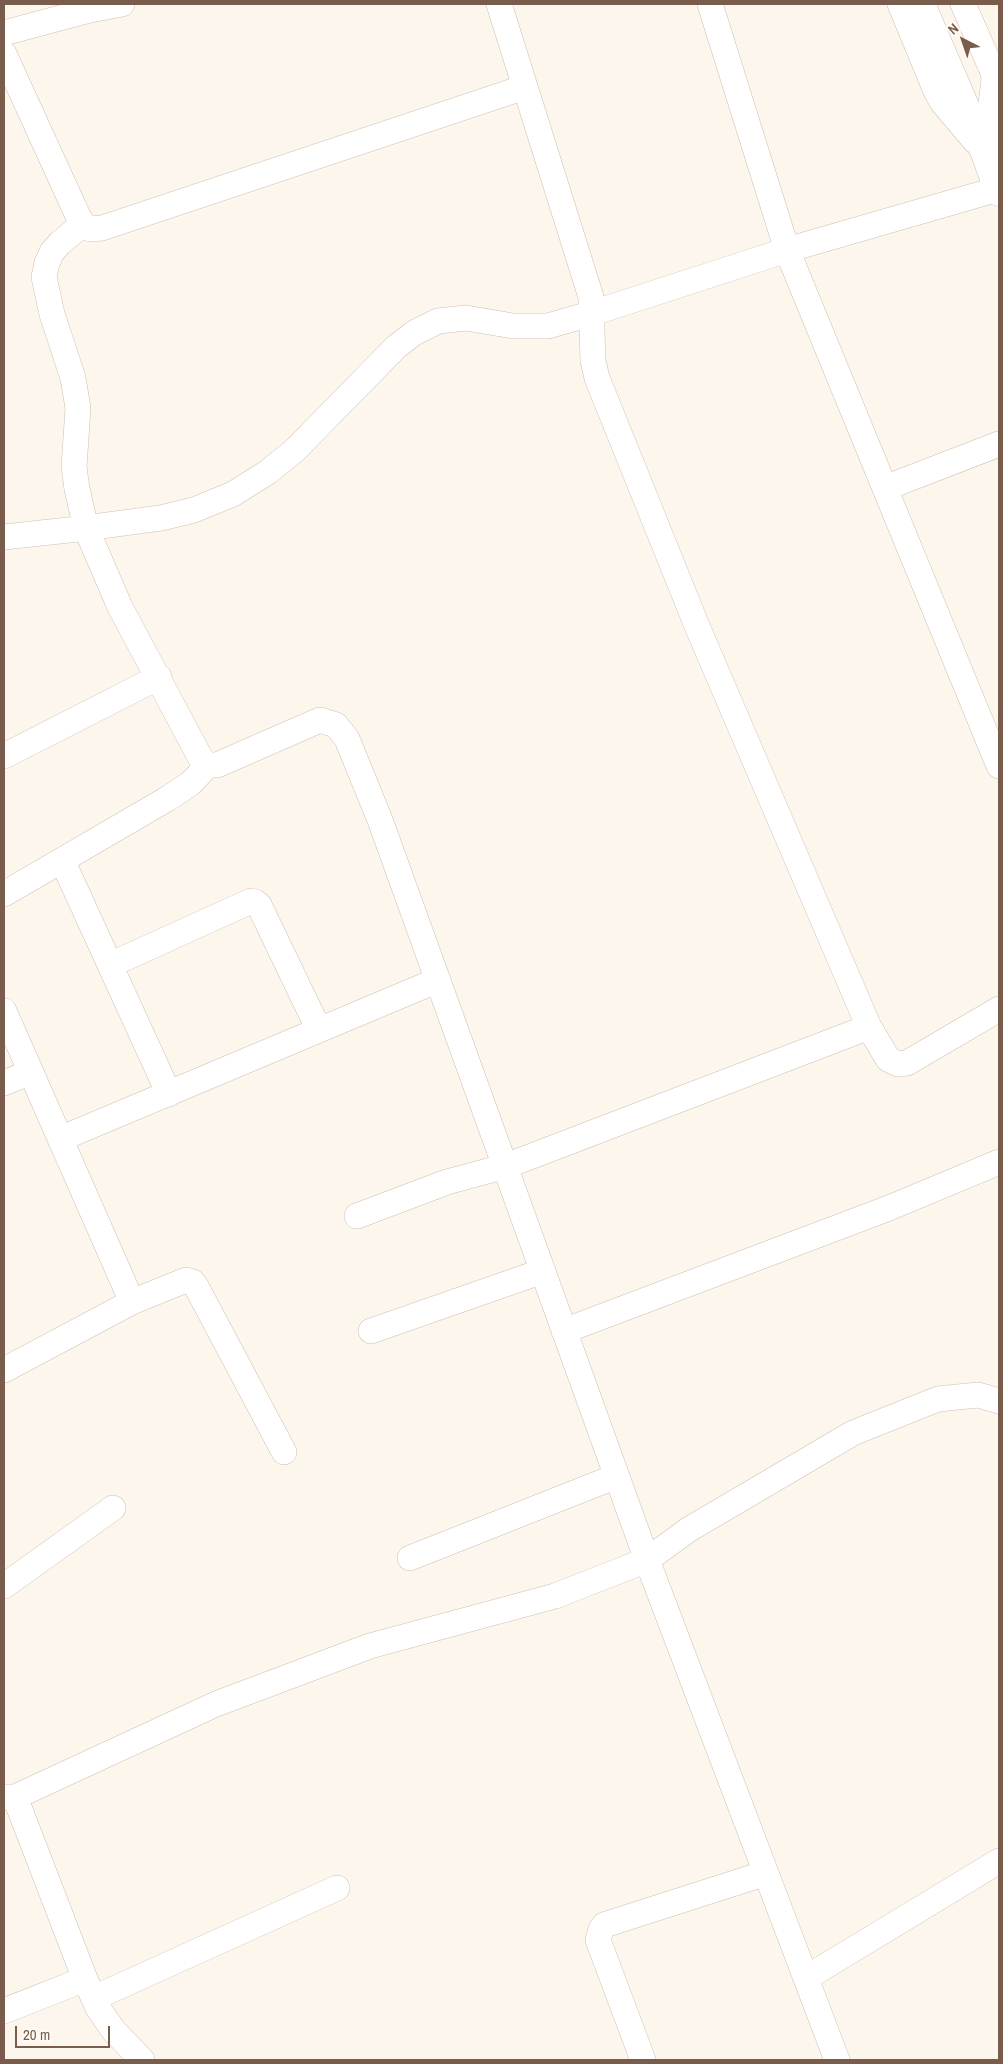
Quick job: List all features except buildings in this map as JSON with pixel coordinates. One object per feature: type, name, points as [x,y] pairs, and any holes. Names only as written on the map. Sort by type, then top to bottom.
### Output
[{"type":"street","points":[[4,33],[89,7],[122,4]]},
{"type":"street","points":[[499,4],[591,297],[593,361],[597,378],[697,626],[869,1027],[888,1059],[898,1064],[907,1064],[999,1009]]},
{"type":"street","points":[[710,4],[787,250],[999,766]]},
{"type":"street","points":[[900,4],[942,102],[985,153]]},
{"type":"street","points":[[4,537],[160,518],[194,510],[233,494],[268,472],[295,450],[396,347],[414,333],[438,321],[466,318],[513,326],[548,326],[787,250],[999,190],[921,4]]},
{"type":"street","points":[[964,4],[993,72],[994,80],[985,153]]},
{"type":"street","points":[[4,54],[83,224],[90,229],[102,228],[525,87]]},
{"type":"street","points":[[83,224],[52,252],[47,262],[44,277],[52,314],[73,378],[78,408],[74,467],[86,528],[120,607],[201,759],[208,765],[217,765],[320,720],[336,725],[348,739],[377,811],[647,1560],[837,2060]]},
{"type":"street","points":[[885,488],[999,444]]},
{"type":"street","points":[[4,756],[159,677]]},
{"type":"street","points":[[4,894],[167,799],[191,782],[208,765]]},
{"type":"street","points":[[62,860],[169,1094]]},
{"type":"street","points":[[110,965],[252,901],[259,905],[319,1030]]},
{"type":"street","points":[[60,1139],[438,980]]},
{"type":"street","points":[[4,1011],[132,1302]]},
{"type":"street","points":[[357,1216],[447,1182],[506,1166],[869,1027]]},
{"type":"street","points":[[4,1083],[30,1072]]},
{"type":"street","points":[[564,1331],[889,1208],[999,1162]]},
{"type":"street","points":[[371,1331],[543,1271]]},
{"type":"street","points":[[4,1370],[132,1302],[186,1280],[193,1282],[284,1452]]},
{"type":"street","points":[[142,2060],[114,2031],[90,1989],[9,1797],[216,1704],[361,1649],[555,1596],[647,1560],[688,1530],[853,1433],[938,1399],[978,1395],[999,1401]]},
{"type":"street","points":[[410,1558],[617,1476]]},
{"type":"street","points":[[4,1586],[113,1508]]},
{"type":"street","points":[[806,1978],[999,1861]]},
{"type":"street","points":[[643,2060],[598,1940],[601,1928],[766,1873]]},
{"type":"street","points":[[4,2011],[90,1989],[337,1888]]}]
